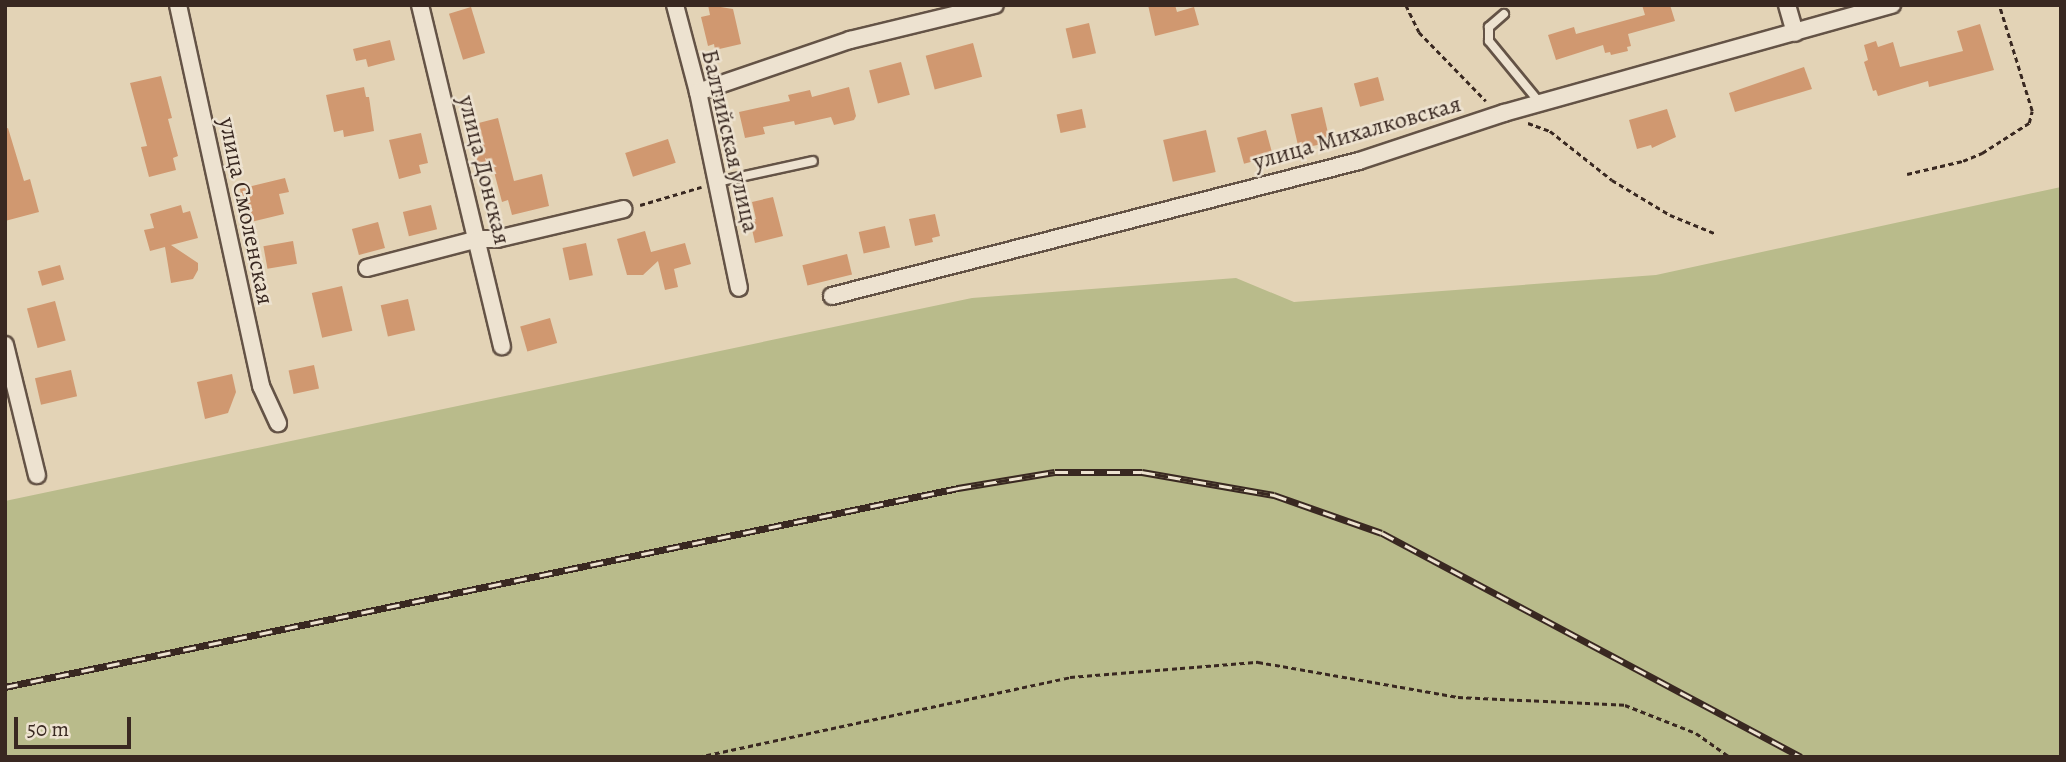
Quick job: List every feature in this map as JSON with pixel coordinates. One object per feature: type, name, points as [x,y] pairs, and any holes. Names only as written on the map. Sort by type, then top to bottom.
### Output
[{"type":"street","name":"улица Смоленская","points":[[178,5],[261,386],[278,423]]},
{"type":"street","name":"улица Донская","points":[[420,5],[502,346]]},
{"type":"street","name":"Балтийская улица","points":[[675,5],[698,92],[739,288]]},
{"type":"street","points":[[698,92],[850,40],[995,5]]},
{"type":"street","points":[[1787,5],[1795,33]]},
{"type":"street","name":"улица Михалковская","points":[[832,296],[1359,161],[1501,114],[1892,5]]},
{"type":"street","points":[[366,268],[478,239],[497,239],[627,208]]},
{"type":"street","points":[[5,345],[37,475]]},
{"type":"lane","points":[[1504,13],[1489,27],[1489,41],[1540,103]]},
{"type":"lane","points":[[717,182],[813,161]]},
{"type":"path","points":[[1406,5],[1419,32],[1501,114],[1550,131],[1622,187],[1670,215],[1714,233]]},
{"type":"path","points":[[1907,174],[1963,161],[1982,153],[2029,122],[2032,111],[1999,5]]},
{"type":"path","points":[[627,208],[717,182]]},
{"type":"path","points":[[698,757],[1070,677],[1258,662],[1458,697],[1625,705],[1696,733],[1730,757]]},
{"type":"green space","points":[[2061,187],[2061,757],[5,757],[5,501],[972,298],[1236,278],[1294,302],[1656,275]]},
{"type":"building","points":[[708,5],[733,9],[741,44],[715,50],[714,44],[708,46],[701,17],[710,15]]},
{"type":"building","points":[[1148,5],[1175,5],[1177,12],[1194,7],[1199,25],[1155,36]]},
{"type":"building","points":[[1642,5],[1670,5],[1675,21],[1628,34],[1631,46],[1627,47],[1628,51],[1611,55],[1610,52],[1605,53],[1603,45],[1556,60],[1548,35],[1574,27],[1576,34],[1645,15]]},
{"type":"building","points":[[471,7],[485,53],[463,60],[449,14]]},
{"type":"building","points":[[1089,23],[1096,53],[1073,59],[1066,28]]},
{"type":"building","points":[[1980,24],[1994,70],[1929,87],[1928,81],[1878,96],[1876,90],[1873,91],[1864,62],[1868,60],[1864,45],[1876,41],[1878,47],[1893,42],[1900,67],[1963,51],[1957,31]]},
{"type":"building","points":[[390,40],[395,60],[368,67],[366,59],[356,61],[353,49]]},
{"type":"building","points":[[973,43],[982,77],[935,89],[926,56]]},
{"type":"building","points":[[901,62],[910,95],[878,103],[869,71]]},
{"type":"building","points":[[1804,67],[1812,89],[1735,112],[1729,93]]},
{"type":"building","points":[[161,76],[178,156],[173,158],[176,170],[149,177],[141,147],[147,146],[130,83]]},
{"type":"building","points":[[1378,77],[1384,100],[1360,107],[1354,83]]},
{"type":"building","points":[[364,87],[366,97],[369,97],[374,131],[344,137],[343,130],[334,132],[326,95]]},
{"type":"building","points":[[849,87],[856,116],[854,120],[834,125],[831,117],[795,125],[794,121],[763,127],[765,134],[745,138],[739,112],[790,101],[788,95],[810,90],[812,97]]},
{"type":"building","points":[[1322,107],[1330,142],[1299,149],[1291,114]]},
{"type":"building","points":[[1082,109],[1086,128],[1061,133],[1057,114]]},
{"type":"building","points":[[1667,109],[1676,137],[1652,148],[1651,145],[1637,149],[1629,120]]},
{"type":"building","points":[[498,118],[514,181],[542,174],[549,206],[512,215],[508,200],[502,202],[493,168],[479,171],[467,126]]},
{"type":"building","points":[[8,128],[24,181],[30,179],[39,212],[5,221],[5,129]]},
{"type":"building","points":[[1206,130],[1216,172],[1173,182],[1163,140]]},
{"type":"building","points":[[1266,130],[1273,156],[1244,164],[1237,138]]},
{"type":"building","points":[[421,133],[428,163],[419,165],[421,173],[399,179],[389,140]]},
{"type":"building","points":[[668,139],[676,163],[633,177],[625,153]]},
{"type":"building","points":[[285,178],[289,192],[279,194],[284,214],[247,223],[246,217],[240,218],[236,202],[242,200],[240,189]]},
{"type":"building","points":[[773,197],[783,236],[755,243],[750,220],[756,219],[752,202]]},
{"type":"building","points":[[181,205],[183,213],[190,211],[198,238],[171,245],[198,263],[198,270],[193,279],[171,283],[165,247],[150,251],[144,230],[154,228],[150,214]]},
{"type":"building","points":[[431,205],[437,229],[409,236],[403,212]]},
{"type":"building","points":[[935,214],[940,236],[932,238],[933,242],[915,246],[909,219]]},
{"type":"building","points":[[378,222],[385,248],[359,255],[352,229]]},
{"type":"building","points":[[885,226],[890,247],[864,254],[859,232]]},
{"type":"building","points":[[645,231],[651,252],[685,243],[691,264],[674,269],[678,287],[665,290],[658,261],[643,275],[627,275],[617,239]]},
{"type":"building","points":[[293,241],[297,264],[267,269],[263,246]]},
{"type":"building","points":[[586,243],[593,275],[569,280],[563,248]]},
{"type":"building","points":[[847,254],[852,274],[807,286],[802,265]]},
{"type":"building","points":[[60,265],[64,279],[42,286],[38,271]]},
{"type":"building","points":[[342,286],[352,331],[322,338],[312,293]]},
{"type":"building","points":[[408,299],[415,330],[388,336],[381,305]]},
{"type":"building","points":[[55,301],[66,341],[38,348],[27,309]]},
{"type":"building","points":[[550,318],[557,343],[527,352],[520,327]]},
{"type":"building","points":[[314,365],[319,388],[294,394],[289,370]]},
{"type":"building","points":[[71,370],[77,396],[41,405],[35,378]]},
{"type":"building","points":[[232,374],[236,392],[228,413],[205,419],[197,382]]},
{"type":"railway","points":[[5,687],[958,488],[1055,472],[1142,472],[1274,495],[1382,533],[1801,757]]}]
